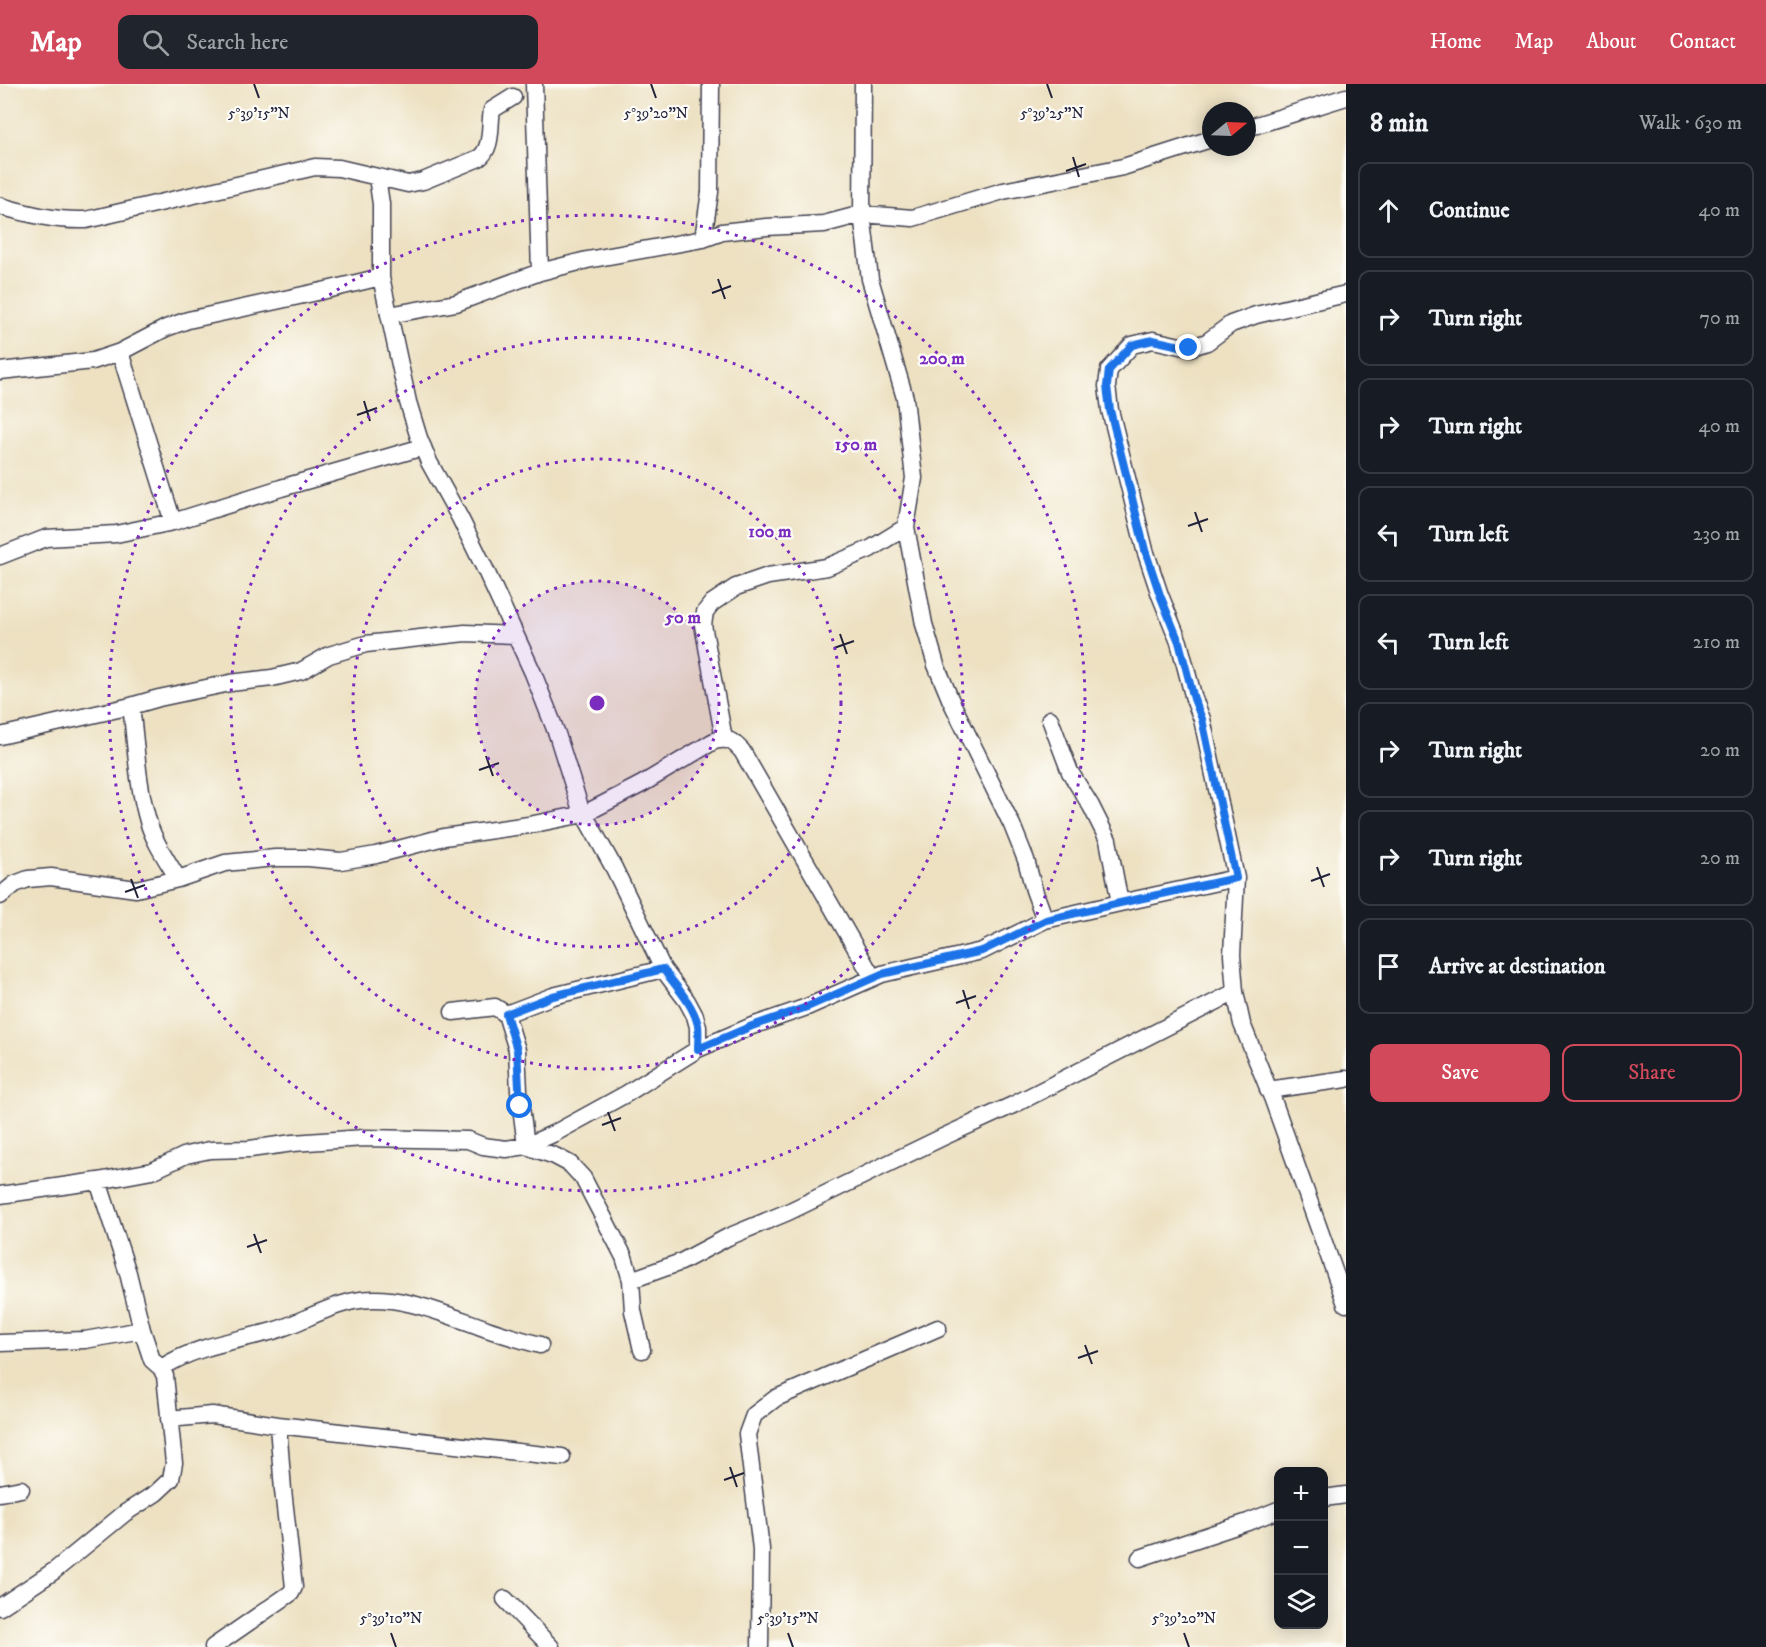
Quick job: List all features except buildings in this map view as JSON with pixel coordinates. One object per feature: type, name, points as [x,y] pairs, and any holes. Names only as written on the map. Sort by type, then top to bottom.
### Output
[{"type":"street","points":[[534,84],[540,273]]},
{"type":"street","points":[[703,239],[710,192],[711,84]]},
{"type":"street","points":[[863,84],[862,214],[870,279],[905,398],[914,478],[906,527],[924,624],[936,665],[951,701],[1012,825],[1046,920]]},
{"type":"street","points":[[1256,125],[1346,97]]},
{"type":"street","points":[[0,206],[66,221],[86,220],[315,167],[339,168],[408,184],[423,181],[484,154],[488,146],[492,110],[513,98]]},
{"type":"street","points":[[389,315],[456,303],[540,273],[588,260],[703,239],[722,232],[824,224],[862,214],[913,218],[1003,191],[1123,167],[1202,142]]},
{"type":"street","points":[[376,177],[381,204],[381,277],[408,402],[423,447],[501,601],[546,704],[580,807],[614,868],[663,969],[687,1001],[695,1016],[698,1028],[698,1049]]},
{"type":"street","points":[[0,371],[93,361],[120,352],[166,328],[188,320],[332,290],[381,277]]},
{"type":"street","points":[[1346,294],[1256,315],[1231,324],[1207,342],[1189,348],[1153,340],[1132,345],[1109,370],[1107,386],[1110,410],[1145,550],[1179,642],[1194,699],[1202,719],[1236,878],[1232,955],[1235,992],[1242,1024],[1346,1304]]},
{"type":"street","points":[[120,352],[173,522]]},
{"type":"street","points":[[0,556],[46,538],[116,534],[173,522],[423,447]]},
{"type":"street","points":[[724,739],[703,624],[705,612],[712,603],[736,587],[768,576],[827,567],[870,549],[906,527]]},
{"type":"street","points":[[0,736],[159,698],[301,671],[329,655],[366,644],[465,633],[515,635]]},
{"type":"street","points":[[131,706],[141,789],[148,821],[156,842],[177,879]]},
{"type":"street","points":[[1050,719],[1070,772],[1108,840],[1120,903]]},
{"type":"street","points":[[0,896],[15,884],[28,879],[51,877],[136,889],[177,879],[225,863],[275,858],[341,861],[376,855],[444,837],[529,825],[584,814],[642,784],[714,741],[724,739],[734,742],[742,751],[873,978]]},
{"type":"street","points":[[0,1195],[152,1171],[186,1155],[210,1150],[250,1149],[293,1143],[364,1138],[468,1140],[483,1146],[506,1149],[526,1146],[555,1133],[626,1094],[698,1049],[752,1026],[807,1007],[873,978],[893,971],[982,951],[1046,920],[1236,878]]},
{"type":"street","points":[[506,1014],[553,996],[663,969]]},
{"type":"street","points":[[631,1280],[681,1262],[728,1237],[788,1212],[1015,1104],[1235,992]]},
{"type":"street","points":[[453,1012],[495,1007],[506,1014],[517,1050],[519,1091],[526,1146]]},
{"type":"street","points":[[1268,1089],[1346,1079]]},
{"type":"street","points":[[526,1146],[570,1164],[583,1178],[624,1257],[631,1280],[633,1311],[642,1350]]},
{"type":"street","points":[[0,1607],[54,1571],[171,1479],[174,1463],[165,1376],[161,1368],[152,1360],[128,1273],[98,1181]]},
{"type":"street","points":[[161,1368],[215,1344],[276,1330],[326,1308],[357,1300],[391,1299],[540,1345]]},
{"type":"street","points":[[760,1647],[761,1549],[747,1434],[754,1415],[776,1398],[938,1328]]},
{"type":"street","points":[[0,1343],[85,1340],[142,1330]]},
{"type":"street","points":[[169,1419],[212,1415],[278,1425],[562,1457]]},
{"type":"street","points":[[213,1647],[291,1593],[294,1587],[278,1425]]},
{"type":"street","points":[[0,1492],[21,1489]]},
{"type":"street","points":[[1328,1497],[1346,1495]]},
{"type":"street","points":[[1140,1558],[1274,1512]]},
{"type":"street","points":[[505,1599],[550,1647]]},
{"type":"route","points":[[520,1106],[517,1050],[506,1014],[553,996],[663,969],[687,1001],[695,1016],[698,1028],[698,1049],[752,1026],[807,1007],[882,974],[982,951],[1046,920],[1236,878],[1202,719],[1194,699],[1179,642],[1145,550],[1110,410],[1107,386],[1109,370],[1132,345],[1153,340],[1189,348]]}]
